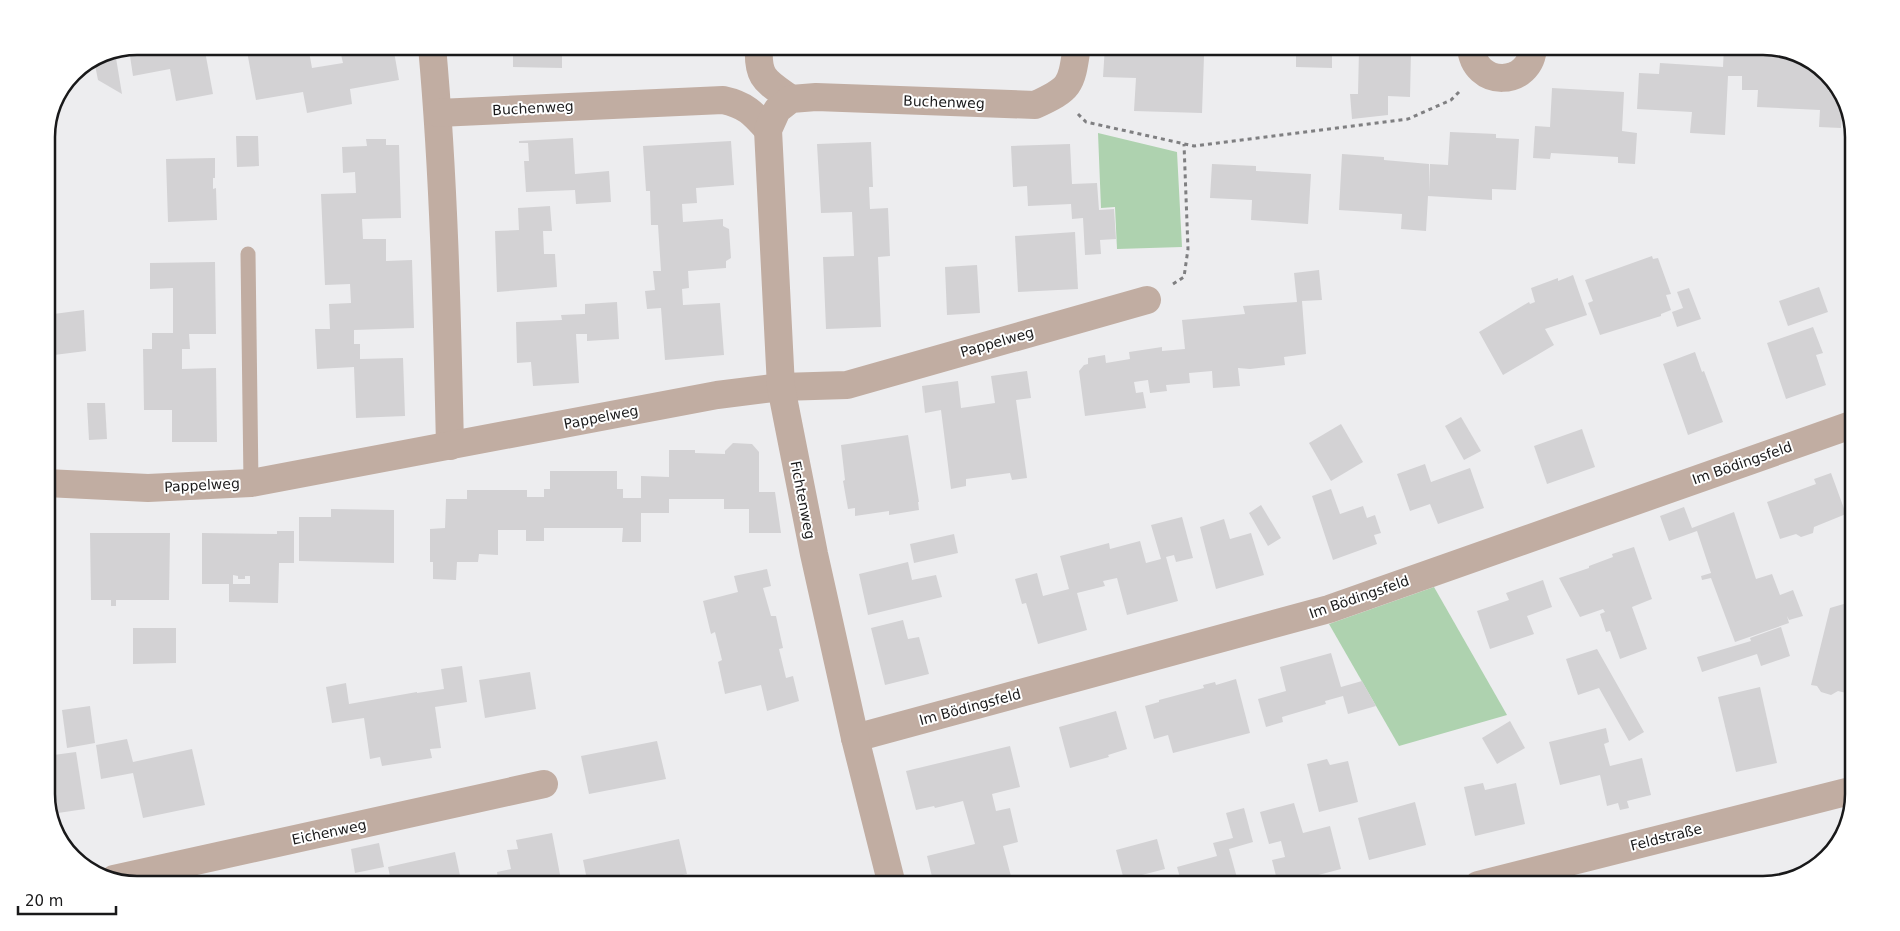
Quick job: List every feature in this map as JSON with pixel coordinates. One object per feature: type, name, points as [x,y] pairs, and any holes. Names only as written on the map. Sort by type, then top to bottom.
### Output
[{"type":"street","points":[[433,55],[445,238],[450,446]]},
{"type":"street","points":[[758,55],[758,63],[761,72],[770,84],[779,113]]},
{"type":"street","points":[[1059,94],[1072,79],[1076,55]]},
{"type":"street","points":[[1476,58],[1490,76],[1502,78],[1514,76],[1524,70],[1531,55]]},
{"type":"street","name":"Buchenweg","points":[[438,113],[724,100],[739,104],[753,113],[779,113],[816,97],[1035,105],[1059,94]]},
{"type":"street","name":"Fichtenweg","points":[[779,113],[781,387],[814,554],[855,738],[890,876]]},
{"type":"street","name":"Pappelweg","points":[[55,483],[148,488],[251,483],[717,395],[781,387],[847,385],[1147,300]]},
{"type":"street","name":"Im Bödingsfeld","points":[[855,738],[1329,609],[1845,427]]},
{"type":"street","name":"Eichenweg","points":[[131,875],[544,784]]},
{"type":"street","name":"Feldstraße","points":[[1514,876],[1845,792]]},
{"type":"lane","points":[[248,254],[251,483]]},
{"type":"path","points":[[1059,94],[1086,122],[1194,146],[1408,119],[1451,100],[1476,58]]},
{"type":"path","points":[[1147,300],[1184,277],[1188,249],[1184,144]]},
{"type":"green space","points":[[1098,133],[1177,152],[1182,247],[1117,249],[1115,207],[1101,208]]},
{"type":"green space","points":[[1434,587],[1507,715],[1399,746],[1329,624]]},
{"type":"building","points":[[137,55],[206,55],[213,94],[176,101],[170,69],[133,76],[130,56],[119,58]]},
{"type":"building","points":[[248,55],[310,55],[312,68],[343,63],[341,55],[395,55],[399,80],[350,89],[352,104],[307,113],[303,92],[256,100]]},
{"type":"building","points":[[513,55],[562,55],[562,68],[513,67]]},
{"type":"building","points":[[1104,55],[1204,56],[1202,113],[1134,111],[1136,78],[1103,77]]},
{"type":"building","points":[[1296,55],[1332,55],[1332,68],[1296,67]]},
{"type":"building","points":[[1359,55],[1411,55],[1410,97],[1388,96],[1388,115],[1352,119],[1350,94],[1358,94]]},
{"type":"building","points":[[1724,55],[1774,56],[1799,63],[1817,75],[1828,87],[1828,91],[1831,91],[1841,111],[1841,128],[1819,127],[1820,110],[1757,107],[1758,90],[1742,90],[1742,76],[1728,76],[1725,135],[1690,133],[1692,112],[1637,109],[1639,73],[1659,74],[1660,63],[1723,67]]},
{"type":"building","points":[[116,58],[122,94],[98,80],[95,67]]},
{"type":"building","points":[[1552,88],[1624,92],[1622,131],[1637,133],[1635,164],[1618,163],[1618,157],[1551,153],[1550,159],[1533,158],[1535,126],[1550,127]]},
{"type":"building","points":[[1450,132],[1496,134],[1496,138],[1519,139],[1516,190],[1492,189],[1492,200],[1428,196],[1426,231],[1401,229],[1402,214],[1339,210],[1342,154],[1384,157],[1384,160],[1429,164],[1429,192],[1430,164],[1448,165]]},
{"type":"building","points":[[236,136],[258,136],[259,166],[237,167]]},
{"type":"building","points":[[573,138],[575,174],[609,171],[611,202],[576,204],[575,190],[526,192],[524,161],[529,161],[528,143],[519,143],[519,141]]},
{"type":"building","points":[[366,139],[386,139],[386,145],[399,145],[401,218],[362,219],[363,239],[386,239],[386,261],[412,260],[414,328],[354,330],[354,344],[360,344],[360,359],[403,358],[405,416],[356,418],[354,367],[317,369],[315,329],[330,329],[329,304],[351,303],[350,284],[325,285],[321,194],[356,193],[355,172],[343,173],[342,147],[367,146]]},
{"type":"building","points":[[731,141],[734,185],[696,188],[697,203],[682,204],[683,222],[723,219],[723,226],[729,229],[731,258],[726,261],[726,268],[688,271],[689,288],[682,289],[683,305],[720,303],[724,355],[665,360],[661,308],[647,309],[645,291],[655,290],[653,271],[661,271],[658,225],[651,225],[650,191],[646,191],[643,146]]},
{"type":"building","points":[[871,142],[873,187],[869,187],[870,209],[888,208],[890,256],[878,257],[881,327],[826,329],[823,257],[854,256],[852,212],[821,213],[817,144]]},
{"type":"building","points":[[1070,144],[1072,184],[1097,183],[1099,210],[1114,209],[1116,239],[1100,240],[1101,254],[1085,255],[1083,218],[1072,219],[1071,204],[1028,206],[1027,186],[1013,187],[1011,146]]},
{"type":"building","points":[[215,158],[213,189],[216,188],[217,220],[168,222],[166,159]]},
{"type":"building","points":[[1212,164],[1256,166],[1256,171],[1311,174],[1308,224],[1251,220],[1252,200],[1210,198]]},
{"type":"building","points":[[550,206],[552,231],[543,231],[544,254],[555,254],[557,287],[497,292],[495,231],[519,230],[518,208]]},
{"type":"building","points":[[1075,232],[1078,289],[1018,292],[1015,236]]},
{"type":"building","points":[[1652,256],[1653,259],[1658,258],[1671,294],[1666,295],[1671,310],[1661,314],[1661,316],[1600,335],[1588,303],[1593,301],[1585,280]]},
{"type":"building","points":[[215,262],[216,334],[189,334],[190,349],[182,349],[182,369],[216,368],[217,442],[172,442],[172,410],[144,410],[143,349],[152,349],[152,333],[173,333],[173,288],[150,289],[150,263]]},
{"type":"building","points":[[977,265],[980,313],[947,315],[945,267]]},
{"type":"building","points":[[1319,270],[1322,300],[1302,301],[1306,354],[1284,357],[1285,365],[1250,369],[1238,368],[1240,386],[1213,388],[1212,371],[1189,373],[1190,383],[1166,385],[1167,391],[1150,393],[1148,380],[1134,382],[1136,393],[1143,392],[1146,408],[1085,416],[1079,371],[1084,365],[1088,364],[1088,358],[1105,355],[1106,363],[1130,359],[1129,352],[1162,347],[1162,351],[1185,349],[1182,320],[1245,314],[1243,306],[1297,302],[1294,273]]},
{"type":"building","points":[[1573,275],[1587,315],[1545,329],[1554,345],[1503,375],[1479,332],[1529,302],[1530,304],[1535,302],[1531,288],[1558,278],[1558,281]]},
{"type":"building","points":[[1819,287],[1828,312],[1788,326],[1779,301]]},
{"type":"building","points":[[1689,288],[1701,319],[1677,327],[1672,312],[1683,308],[1677,292]]},
{"type":"building","points":[[617,302],[619,339],[587,341],[587,334],[576,334],[579,383],[533,386],[531,362],[517,363],[516,322],[562,320],[561,315],[585,314],[585,304]]},
{"type":"building","points":[[84,310],[86,351],[55,355],[55,314]]},
{"type":"building","points":[[1813,327],[1823,353],[1816,355],[1826,385],[1786,399],[1767,343]]},
{"type":"building","points":[[1695,352],[1723,422],[1688,435],[1663,364]]},
{"type":"building","points":[[1027,371],[1031,398],[1016,400],[1027,478],[1012,480],[1010,473],[966,479],[966,486],[951,489],[941,410],[925,413],[922,386],[958,381],[961,408],[995,403],[991,376]]},
{"type":"building","points":[[87,403],[105,403],[107,439],[89,440]]},
{"type":"building","points":[[1461,417],[1481,451],[1464,460],[1445,426]]},
{"type":"building","points":[[1341,424],[1363,462],[1331,481],[1309,443]]},
{"type":"building","points":[[1582,429],[1595,467],[1547,484],[1534,446]]},
{"type":"building","points":[[908,435],[919,510],[889,515],[889,511],[855,516],[855,508],[848,509],[843,481],[845,480],[841,445]]},
{"type":"building","points":[[733,443],[752,444],[759,452],[759,492],[775,492],[781,533],[749,533],[749,509],[724,509],[724,499],[669,499],[669,513],[641,513],[641,542],[622,542],[623,528],[544,528],[544,541],[526,541],[526,530],[498,530],[498,555],[479,554],[478,562],[457,562],[456,580],[433,579],[433,562],[430,562],[430,529],[445,528],[446,499],[467,499],[467,490],[527,490],[527,497],[544,497],[544,489],[550,489],[550,471],[617,471],[617,489],[623,489],[623,498],[641,498],[641,476],[669,477],[669,450],[695,450],[695,453],[725,454],[725,451]]},
{"type":"building","points":[[1425,464],[1431,482],[1470,468],[1484,508],[1438,524],[1430,504],[1410,511],[1397,474]]},
{"type":"building","points":[[1831,473],[1845,514],[1814,527],[1813,533],[1801,537],[1796,534],[1780,539],[1767,502],[1816,484],[1814,479]]},
{"type":"building","points":[[1331,489],[1340,514],[1363,506],[1367,518],[1375,515],[1381,533],[1374,535],[1377,544],[1333,560],[1312,496]]},
{"type":"building","points":[[1261,505],[1281,538],[1268,546],[1249,513]]},
{"type":"building","points":[[1684,507],[1692,528],[1734,512],[1756,579],[1772,574],[1780,595],[1793,590],[1803,616],[1789,620],[1787,616],[1789,623],[1735,642],[1711,578],[1702,580],[1701,576],[1711,573],[1697,531],[1669,541],[1660,516]]},
{"type":"building","points":[[331,509],[394,510],[394,563],[299,561],[299,517],[331,517]]},
{"type":"building","points":[[1182,517],[1193,558],[1176,562],[1174,555],[1166,557],[1178,601],[1127,615],[1117,578],[1103,581],[1105,586],[1077,593],[1087,630],[1038,644],[1026,603],[1022,604],[1015,579],[1037,573],[1043,596],[1069,589],[1060,556],[1109,543],[1110,549],[1140,541],[1146,563],[1161,559],[1151,525]]},
{"type":"building","points":[[1224,519],[1230,539],[1251,533],[1264,575],[1216,589],[1200,527]]},
{"type":"building","points":[[277,531],[294,531],[294,563],[279,563],[278,603],[229,602],[229,584],[202,584],[202,533],[277,534]],"holes":[[[233,575],[238,576],[238,579],[245,579],[245,576],[250,576],[250,584],[233,584]]]},
{"type":"building","points":[[90,533],[170,533],[169,600],[116,600],[116,606],[111,606],[111,600],[91,600]]},
{"type":"building","points":[[954,534],[958,553],[914,563],[910,544]]},
{"type":"building","points":[[1634,547],[1652,599],[1632,607],[1647,649],[1620,659],[1610,631],[1606,632],[1600,614],[1605,612],[1603,609],[1580,617],[1559,578],[1589,568],[1589,566],[1613,557],[1612,554]]},
{"type":"building","points":[[908,562],[912,580],[936,575],[942,597],[868,615],[859,574]]},
{"type":"building","points":[[767,569],[771,586],[763,588],[771,616],[776,616],[783,648],[779,649],[786,678],[793,676],[799,701],[767,711],[761,685],[725,694],[718,662],[722,660],[715,632],[711,634],[703,601],[738,592],[734,576]]},
{"type":"building","points":[[1543,580],[1552,607],[1527,616],[1534,634],[1490,649],[1477,611],[1509,600],[1506,593]]},
{"type":"building","points":[[1845,604],[1845,693],[1838,691],[1831,695],[1821,692],[1817,686],[1811,685],[1830,608]]},
{"type":"building","points":[[903,620],[908,639],[919,637],[929,674],[885,685],[871,628]]},
{"type":"building","points":[[1781,627],[1790,656],[1761,666],[1757,654],[1702,672],[1697,657],[1751,641],[1750,638]]},
{"type":"building","points":[[133,628],[176,628],[176,663],[133,664]]},
{"type":"building","points":[[1597,649],[1644,732],[1629,741],[1599,688],[1578,695],[1566,659]]},
{"type":"building","points":[[1331,653],[1341,687],[1362,681],[1376,706],[1348,714],[1343,696],[1325,701],[1326,704],[1282,717],[1283,722],[1266,727],[1258,699],[1286,691],[1280,667]]},
{"type":"building","points":[[462,666],[467,702],[435,707],[441,748],[430,749],[432,758],[382,766],[380,757],[370,759],[364,718],[332,723],[326,687],[346,683],[349,704],[444,689],[441,669]]},
{"type":"building","points":[[530,672],[536,709],[485,718],[479,680]]},
{"type":"building","points":[[1236,679],[1250,733],[1173,753],[1168,735],[1154,739],[1145,706],[1159,702],[1159,700],[1204,688],[1203,685],[1215,682],[1216,685]]},
{"type":"building","points":[[1760,687],[1777,763],[1736,772],[1718,697]]},
{"type":"building","points":[[90,706],[95,743],[67,748],[62,710]]},
{"type":"building","points":[[1116,711],[1127,749],[1108,755],[1109,757],[1070,768],[1059,727]]},
{"type":"building","points":[[1510,721],[1525,748],[1497,764],[1482,738]]},
{"type":"building","points":[[1606,728],[1609,742],[1604,744],[1610,766],[1642,758],[1651,795],[1627,801],[1629,808],[1620,810],[1618,803],[1607,806],[1600,775],[1560,785],[1549,742]]},
{"type":"building","points":[[127,739],[133,762],[192,749],[205,805],[143,818],[133,773],[101,779],[96,745]]},
{"type":"building","points":[[657,741],[666,779],[589,794],[581,756]]},
{"type":"building","points":[[1010,746],[1020,787],[992,794],[996,811],[1010,808],[1018,842],[1003,846],[1011,876],[932,876],[927,856],[975,844],[963,801],[935,808],[934,806],[916,810],[906,771]]},
{"type":"building","points":[[76,752],[85,809],[58,813],[55,799],[55,755]]},
{"type":"building","points":[[1327,759],[1330,765],[1348,761],[1358,802],[1319,812],[1307,764]]},
{"type":"building","points":[[1483,783],[1485,790],[1516,783],[1525,824],[1475,836],[1464,787]]},
{"type":"building","points":[[1415,802],[1426,845],[1369,860],[1358,818]]},
{"type":"building","points":[[1294,803],[1303,833],[1330,826],[1341,869],[1315,876],[1276,876],[1272,860],[1285,857],[1281,841],[1269,844],[1260,812]]},
{"type":"building","points":[[1244,808],[1253,842],[1229,849],[1236,876],[1180,876],[1177,867],[1217,856],[1213,843],[1233,838],[1226,813]]},
{"type":"building","points":[[552,833],[560,876],[498,876],[497,872],[511,869],[507,850],[518,849],[516,840]]},
{"type":"building","points":[[679,839],[687,874],[678,876],[586,876],[583,860]]},
{"type":"building","points":[[1157,839],[1165,869],[1138,876],[1123,876],[1116,850]]},
{"type":"building","points":[[379,843],[384,867],[355,873],[351,849]]},
{"type":"building","points":[[455,852],[460,876],[390,876],[388,867]]}]
